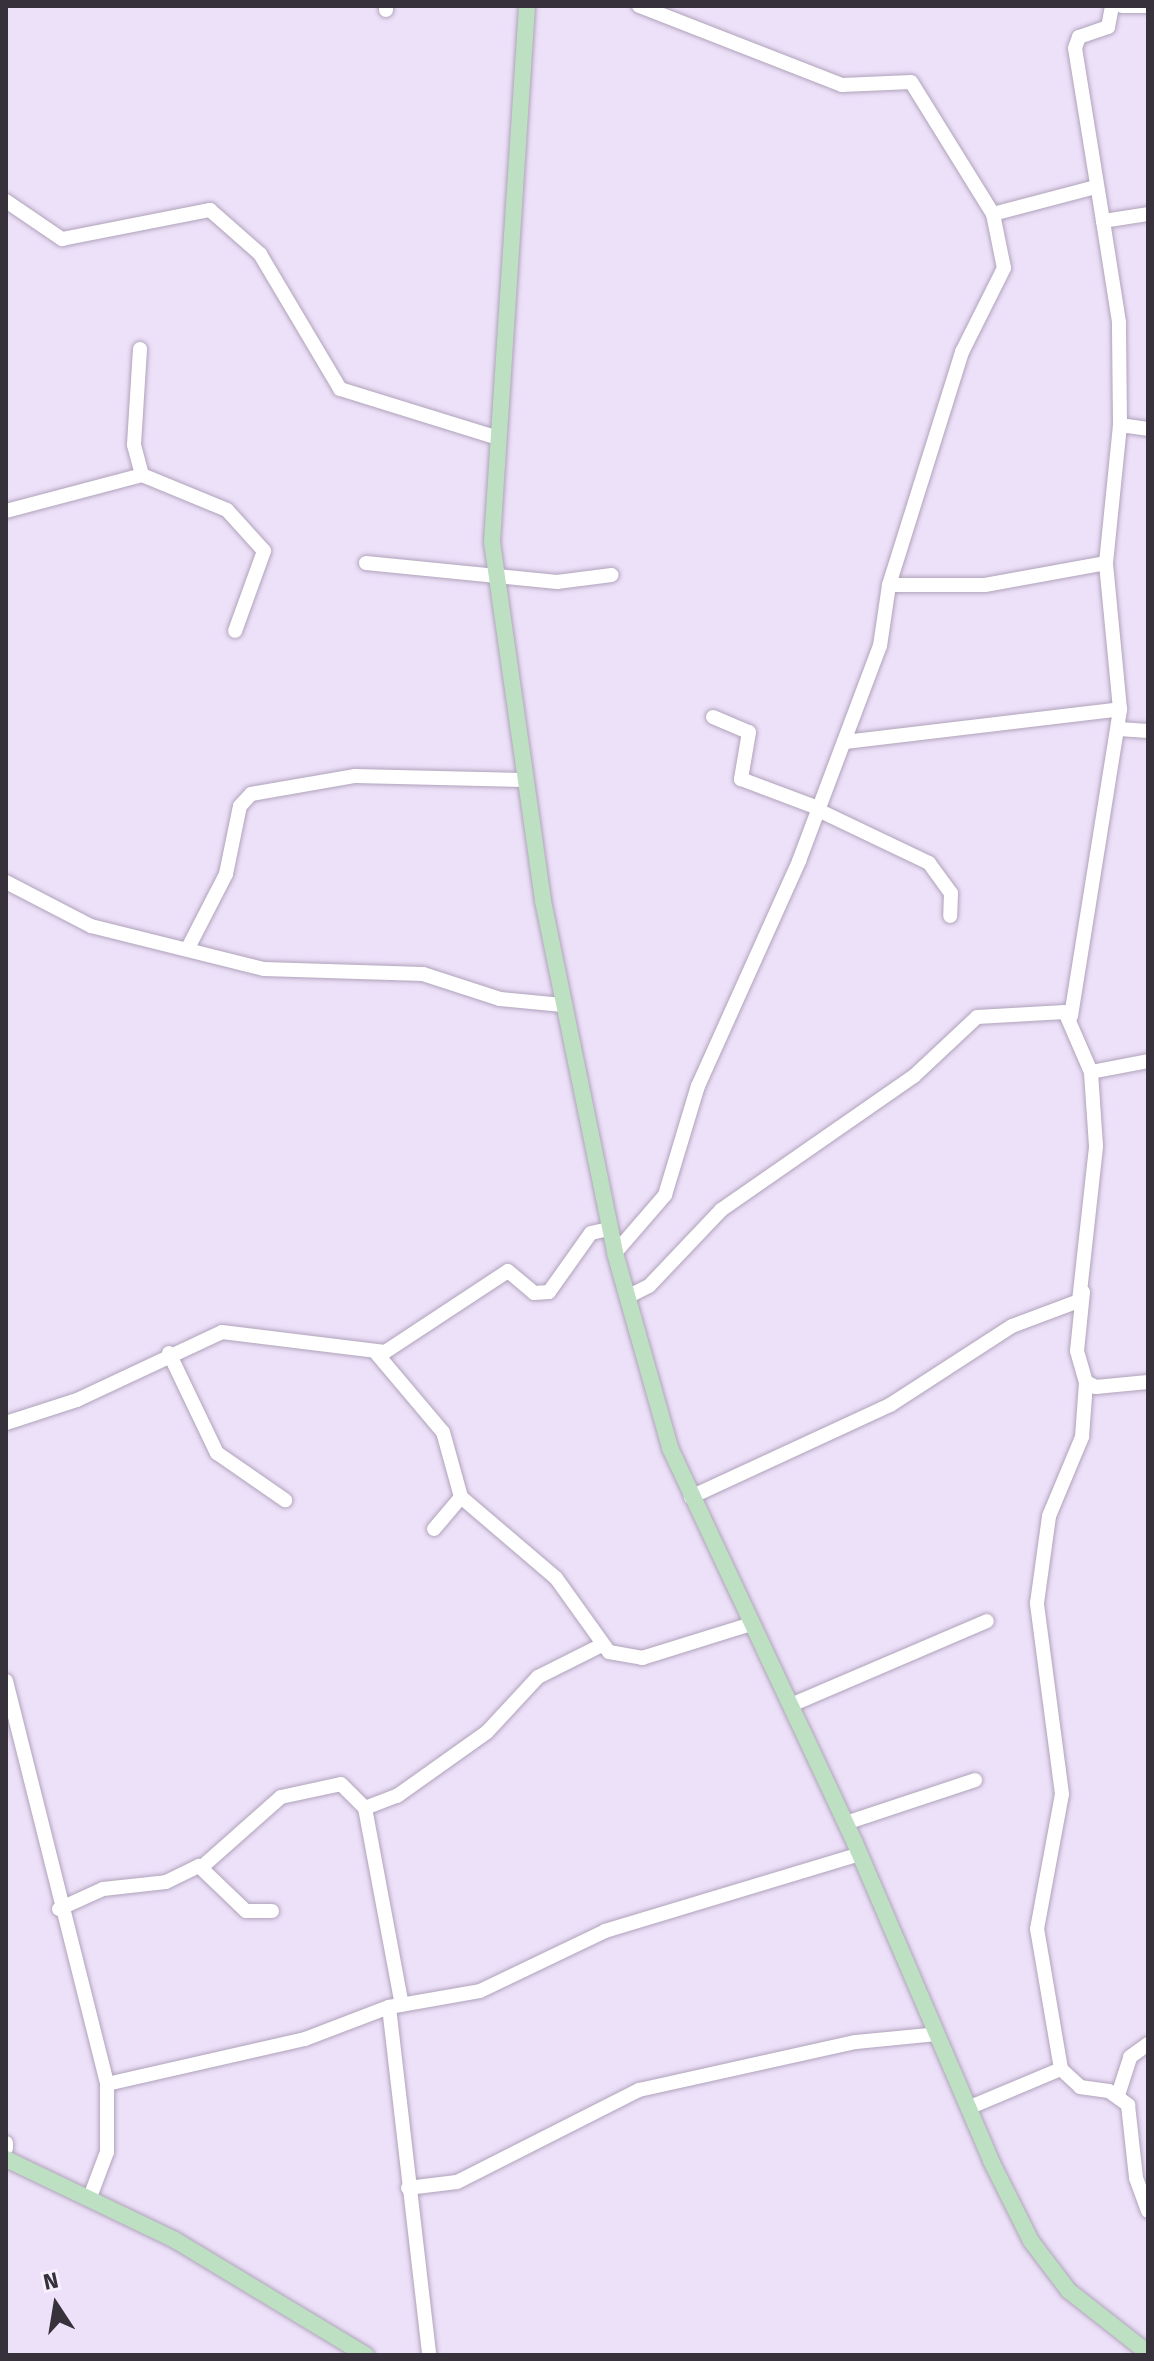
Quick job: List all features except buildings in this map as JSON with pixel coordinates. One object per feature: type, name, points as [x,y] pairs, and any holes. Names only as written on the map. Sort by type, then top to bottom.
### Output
[{"type":"main road","points":[[527,6],[495,437],[495,576],[523,780],[563,1005],[615,1253],[670,1448],[860,1854],[968,2108],[1051,2269],[1148,2353]]},
{"type":"main road","points":[[6,2159],[90,2197],[366,2355]]},
{"type":"street","points":[[615,1253],[665,1195],[698,1086],[845,742],[880,646],[889,585],[962,352],[1000,282],[993,214],[911,82],[842,85],[639,6]]},
{"type":"street","points":[[1112,6],[1108,27],[1079,37],[1075,48],[1118,310],[1120,425],[1106,563],[1120,709],[1071,1016],[1091,1072],[1096,1146],[1077,1351],[1086,1382],[1082,1437],[1049,1516],[1037,1603],[1062,1794],[1037,1929],[1061,2069],[1080,2087],[1118,2095],[1133,2116],[1132,2160],[1148,2211]]},
{"type":"street","points":[[1122,6],[1147,6]]},
{"type":"street","points":[[993,214],[1096,187]]},
{"type":"street","points":[[6,201],[62,239],[210,210],[260,254],[340,389],[495,437]]},
{"type":"street","points":[[1103,221],[1148,214]]},
{"type":"street","points":[[140,349],[134,445],[142,475]]},
{"type":"street","points":[[1120,425],[1148,429]]},
{"type":"street","points":[[6,511],[142,475],[227,510],[264,551],[235,631]]},
{"type":"street","points":[[366,563],[557,582],[612,575]]},
{"type":"street","points":[[889,585],[985,585],[1106,563]]},
{"type":"street","points":[[845,742],[1120,709]]},
{"type":"street","points":[[713,717],[749,732],[741,779],[818,809],[929,863],[951,893],[950,916]]},
{"type":"street","points":[[1119,729],[1148,731]]},
{"type":"street","points":[[188,948],[226,874],[240,806],[251,794],[355,776],[523,780]]},
{"type":"street","points":[[6,882],[91,926],[264,969],[455,979],[500,999],[563,1005]]},
{"type":"street","points":[[627,1297],[649,1286],[721,1210],[914,1076],[977,1017],[1021,1010],[1071,1016]]},
{"type":"street","points":[[1091,1072],[1148,1061]]},
{"type":"street","points":[[377,1354],[508,1271],[534,1293],[549,1292],[591,1233],[609,1229]]},
{"type":"street","points":[[691,1497],[890,1405],[1012,1326],[1052,1313],[1084,1292]]},
{"type":"street","points":[[1052,1313],[1080,1319]]},
{"type":"street","points":[[6,1423],[77,1400],[169,1353],[242,1332],[377,1354],[443,1432],[461,1497],[556,1578],[602,1645],[617,1657],[642,1658],[751,1624]]},
{"type":"street","points":[[169,1353],[217,1453],[285,1500]]},
{"type":"street","points":[[1086,1382],[1096,1387],[1148,1382]]},
{"type":"street","points":[[434,1529],[461,1497]]},
{"type":"street","points":[[791,1705],[987,1621]]},
{"type":"street","points":[[365,1808],[397,1796],[487,1732],[538,1677],[602,1645]]},
{"type":"street","points":[[6,1681],[59,1909],[107,2084],[107,2152],[90,2197]]},
{"type":"street","points":[[846,1823],[975,1780]]},
{"type":"street","points":[[59,1909],[103,1889],[166,1882],[203,1866],[260,1812],[307,1786],[341,1784],[365,1808],[396,2006],[408,2188],[429,2355]]},
{"type":"street","points":[[107,2084],[305,2039],[396,2006],[480,1991],[619,1926],[860,1854]]},
{"type":"street","points":[[203,1866],[246,1911],[272,1911]]},
{"type":"street","points":[[408,2188],[457,2182],[639,2090],[856,2042],[937,2034]]},
{"type":"street","points":[[1118,2095],[1130,2057],[1148,2044]]},
{"type":"street","points":[[968,2108],[1061,2069]]}]
